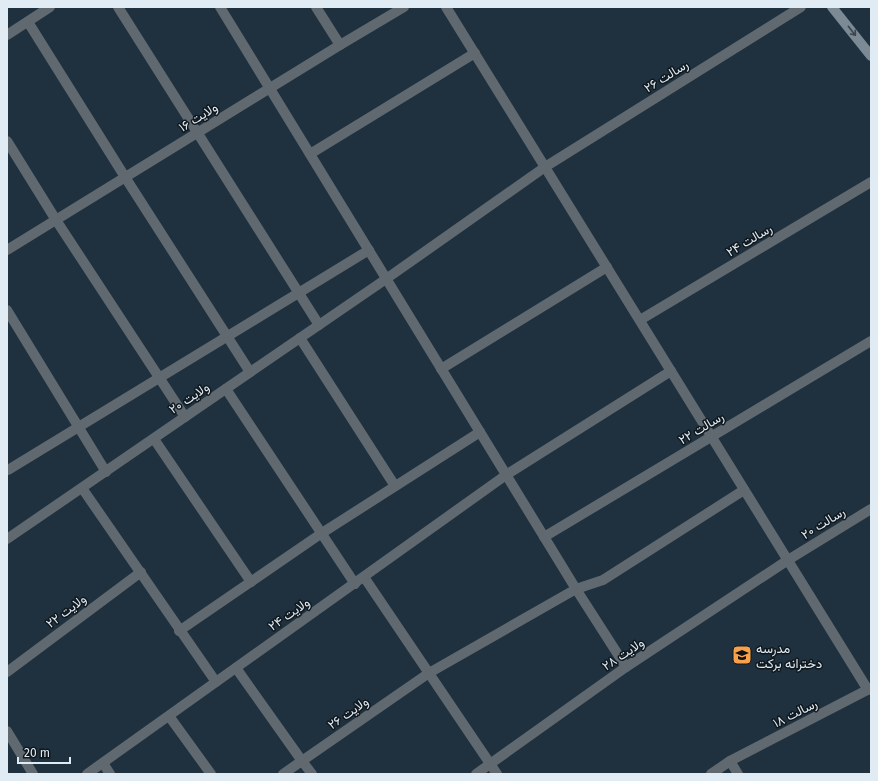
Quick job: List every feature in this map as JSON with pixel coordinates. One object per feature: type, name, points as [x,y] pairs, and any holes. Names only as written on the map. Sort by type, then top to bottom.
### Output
[{"type":"street","points":[[7,35],[50,7]]},
{"type":"street","points":[[118,7],[319,325]]},
{"type":"street","points":[[220,7],[544,537],[626,667]]},
{"type":"street","points":[[316,7],[340,45]]},
{"type":"street","name":"ولایت ۱۶","points":[[7,250],[404,7]]},
{"type":"street","points":[[446,7],[744,490],[869,689]]},
{"type":"street","name":"رسالت ۲۶","points":[[386,279],[545,167],[801,7]]},
{"type":"street","points":[[832,7],[871,56]]},
{"type":"street","points":[[28,22],[250,372]]},
{"type":"street","points":[[310,154],[475,53]]},
{"type":"street","points":[[7,141],[56,220],[185,417]]},
{"type":"street","name":"رسالت ۲۴","points":[[640,320],[871,182]]},
{"type":"street","points":[[8,470],[369,250]]},
{"type":"street","points":[[441,369],[607,267]]},
{"type":"street","name":"ولایت ۲۰","points":[[7,539],[386,279]]},
{"type":"street","points":[[7,310],[106,472]]},
{"type":"street","points":[[300,338],[395,486]]},
{"type":"street","name":"رسالت ۲۲","points":[[544,537],[871,341]]},
{"type":"street","name":"ولایت ۲۴","points":[[87,774],[506,475],[671,371]]},
{"type":"street","points":[[226,389],[355,584]]},
{"type":"street","points":[[180,631],[322,533],[480,432]]},
{"type":"street","points":[[154,439],[251,582]]},
{"type":"street","points":[[82,488],[216,682]]},
{"type":"street","name":"ولایت ۲۶","points":[[283,774],[429,673],[576,589],[603,580],[744,490]]},
{"type":"street","name":"رسالت ۲۰","points":[[788,560],[871,509]]},
{"type":"street","name":"ولایت ۲۸","points":[[476,774],[626,667],[788,560]]},
{"type":"street","name":"ولایت ۲۲","points":[[7,672],[141,572]]},
{"type":"street","points":[[364,577],[497,774]]},
{"type":"street","points":[[236,668],[312,774]]},
{"type":"street","name":"رسالت ۱۸","points":[[711,774],[730,761],[869,689]]},
{"type":"street","points":[[169,716],[211,774]]},
{"type":"street","points":[[7,732],[33,774]]},
{"type":"street","points":[[730,761],[738,774]]},
{"type":"street","points":[[102,763],[110,774]]},
{"type":"place","name":"مدرسه دخترانه برکت","points":[[742,655]]}]
